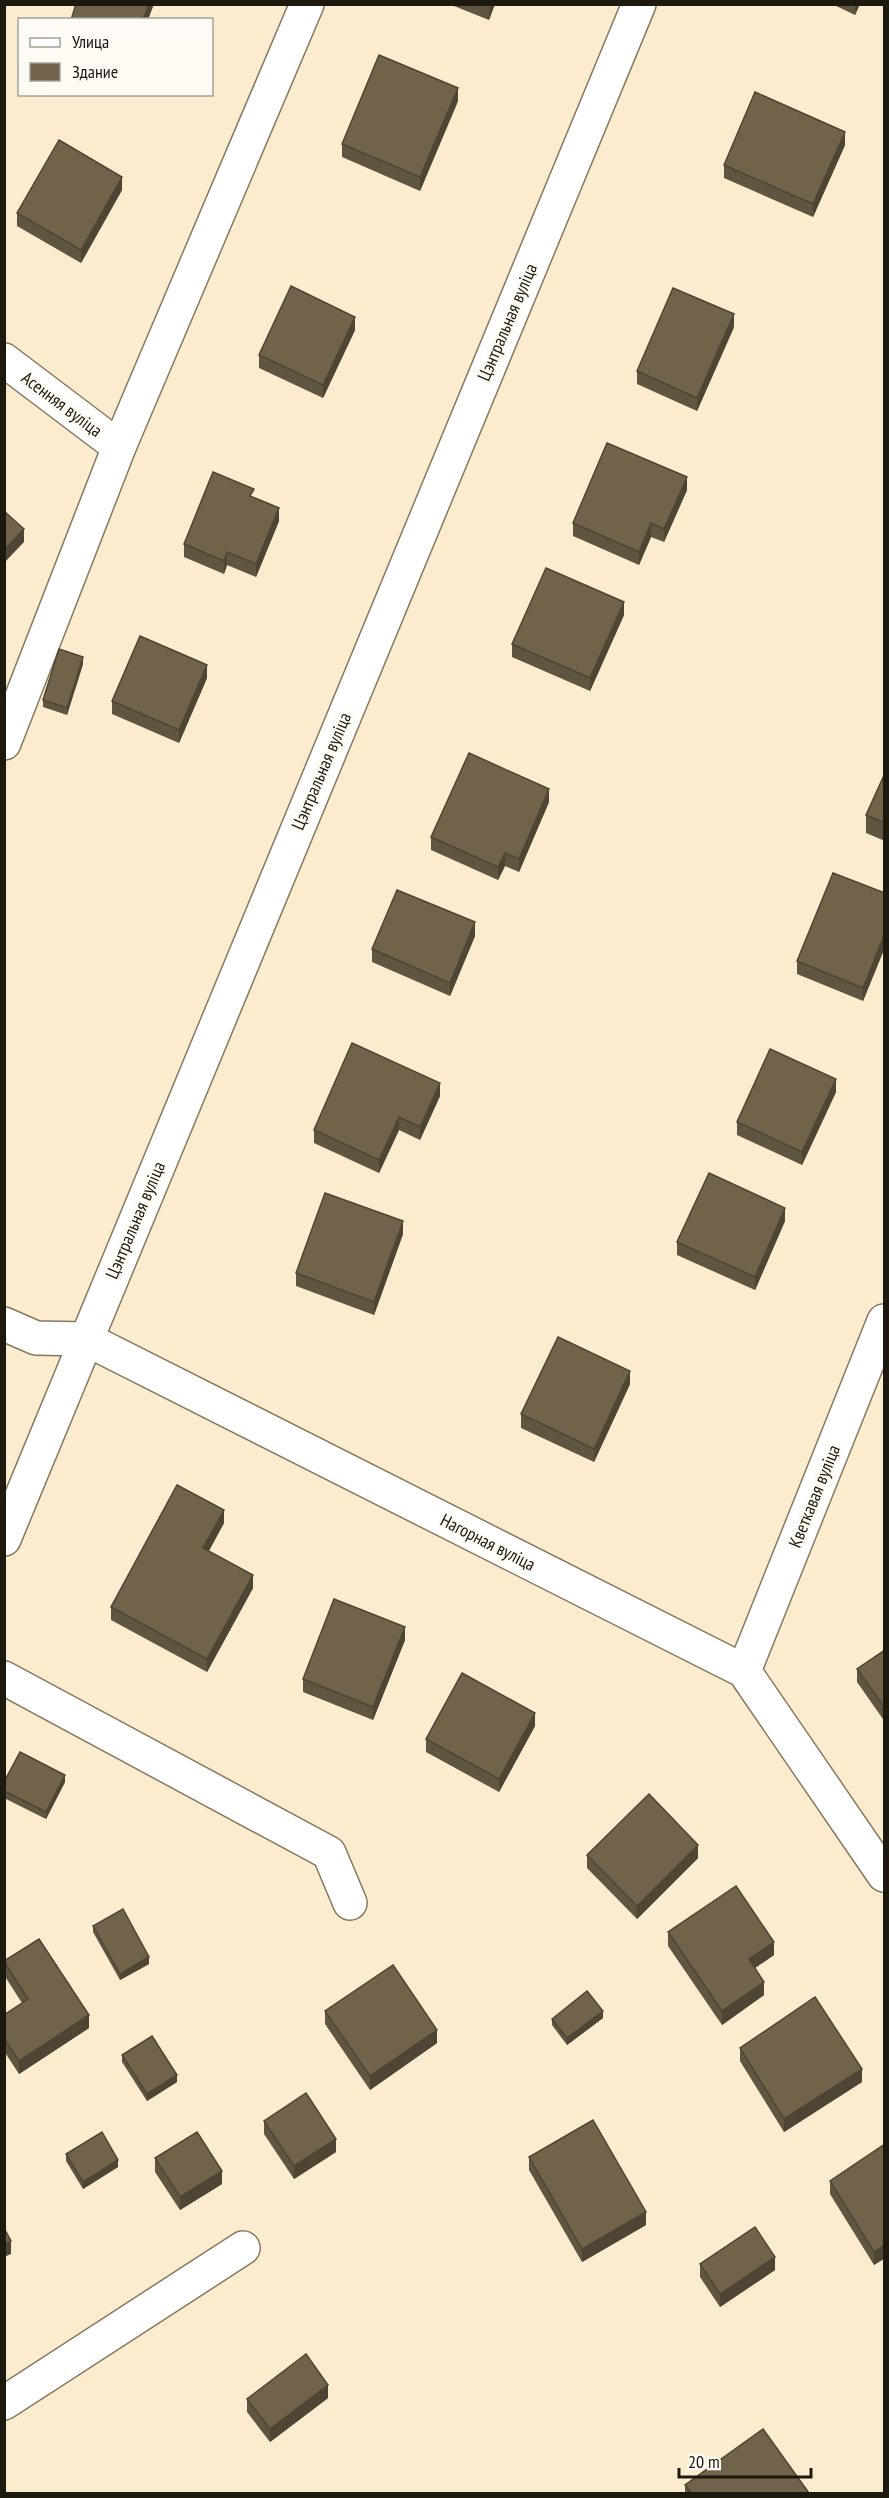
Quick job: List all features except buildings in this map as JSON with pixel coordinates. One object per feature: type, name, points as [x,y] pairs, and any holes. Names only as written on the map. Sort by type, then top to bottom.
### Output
[{"type":"street","points":[[4,743],[119,447],[307,4]]},
{"type":"street","name":"Цэнтральная вуліца","points":[[4,1539],[639,4]]},
{"type":"street","name":"Асенняя вуліца","points":[[4,360],[119,447]]},
{"type":"street","name":"Кветкавая вуліца","points":[[744,1671],[885,1321]]},
{"type":"street","name":"Нагорная вуліца","points":[[4,1324],[36,1338],[86,1339],[744,1671],[885,1875]]},
{"type":"street","points":[[4,1678],[329,1852],[350,1903]]},
{"type":"street","points":[[4,2403],[243,2248]]}]
